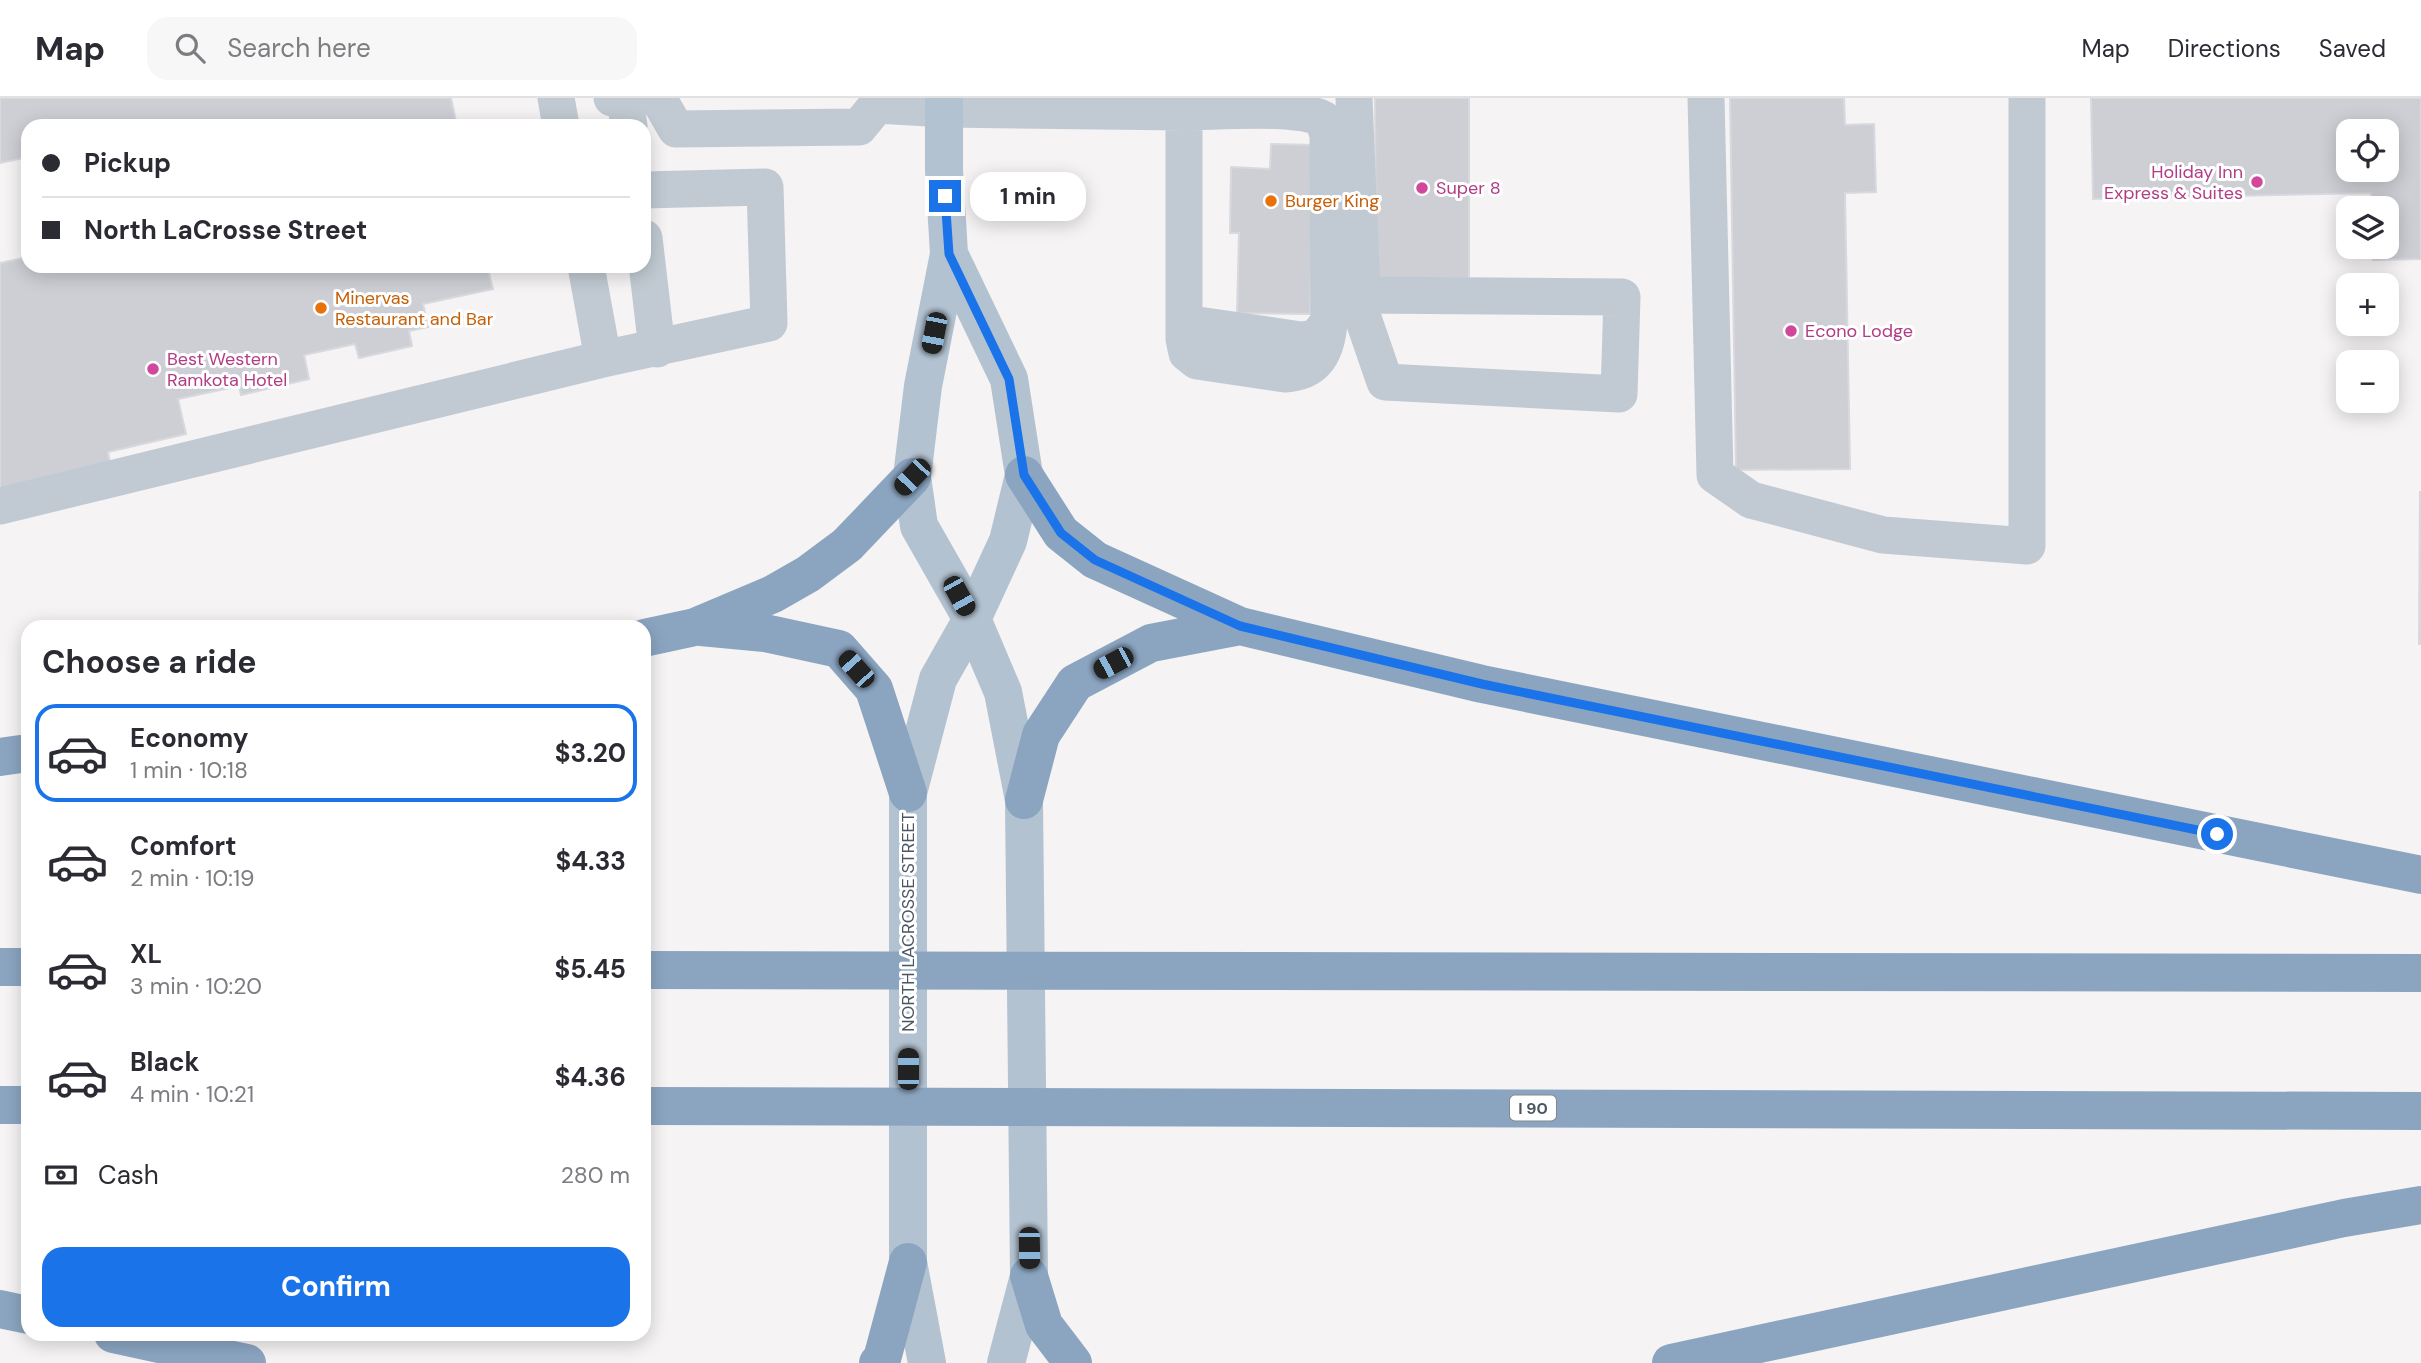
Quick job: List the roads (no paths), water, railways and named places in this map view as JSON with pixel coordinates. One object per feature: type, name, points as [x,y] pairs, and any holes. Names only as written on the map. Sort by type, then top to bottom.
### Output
[{"type":"highway","points":[[1024,475],[1061,533],[1095,560],[1240,626],[1482,684],[2421,875]]},
{"type":"highway","points":[[651,636],[695,627],[773,594],[808,574],[847,545],[912,477]]},
{"type":"highway","points":[[1024,800],[1041,735],[1075,683],[1151,643],[1240,626]]},
{"type":"highway","points":[[695,627],[765,633],[839,649],[874,689],[908,793]]},
{"type":"highway","points":[[0,757],[21,754]]},
{"type":"highway","points":[[0,967],[21,967]]},
{"type":"highway","points":[[651,970],[2421,973]]},
{"type":"highway","points":[[0,1105],[21,1105]]},
{"type":"highway","name":"I 90","points":[[651,1106],[2421,1111]]},
{"type":"highway","points":[[1671,1363],[2344,1218],[2421,1205]]},
{"type":"highway","points":[[878,1363],[882,1359],[908,1262]]},
{"type":"highway","points":[[1029,1276],[1044,1325],[1073,1363]]},
{"type":"highway","points":[[0,1309],[21,1314]]},
{"type":"highway","points":[[145,1341],[247,1363]]},
{"type":"main road","name":"NORTH LACROSSE STREET","points":[[945,103],[944,170],[949,254],[923,386],[912,477],[919,526],[972,619],[1003,692],[1024,800],[1029,1276],[1006,1363]]},
{"type":"main road","name":"NORTH LACROSSE STREET","points":[[927,1363],[908,1262],[908,793],[938,679],[972,619],[1008,541],[1024,475],[1009,379],[949,254]]},
{"type":"lane","points":[[612,98],[637,98]]},
{"type":"lane","points":[[658,98],[676,129],[859,127],[876,102],[1184,112],[1313,113],[1323,119],[1328,135],[1329,322],[1316,338],[1301,340],[1184,323],[1184,112]]},
{"type":"lane","points":[[1354,98],[1362,295],[1363,318],[1385,383],[1619,394],[1622,297],[1362,295]]},
{"type":"lane","points":[[1706,98],[1715,475],[1751,500],[1883,535],[2027,547],[2028,98]]},
{"type":"lane","points":[[625,99],[628,119]]},
{"type":"lane","points":[[0,506],[603,359],[769,323],[765,187],[651,190]]},
{"type":"lane","points":[[587,273],[603,359]]},
{"type":"lane","points":[[648,273],[657,349]]},
{"type":"place","name":"Holiday Inn Express & Suites","points":[[2257,182]]},
{"type":"place","name":"Super 8","points":[[1422,188]]},
{"type":"place","name":"Burger King","points":[[1271,201]]},
{"type":"place","name":"Minervas Restaurant and Bar","points":[[321,308]]},
{"type":"place","name":"Econo Lodge","points":[[1791,331]]},
{"type":"place","name":"Best Western Ramkota Hotel","points":[[153,369]]}]
